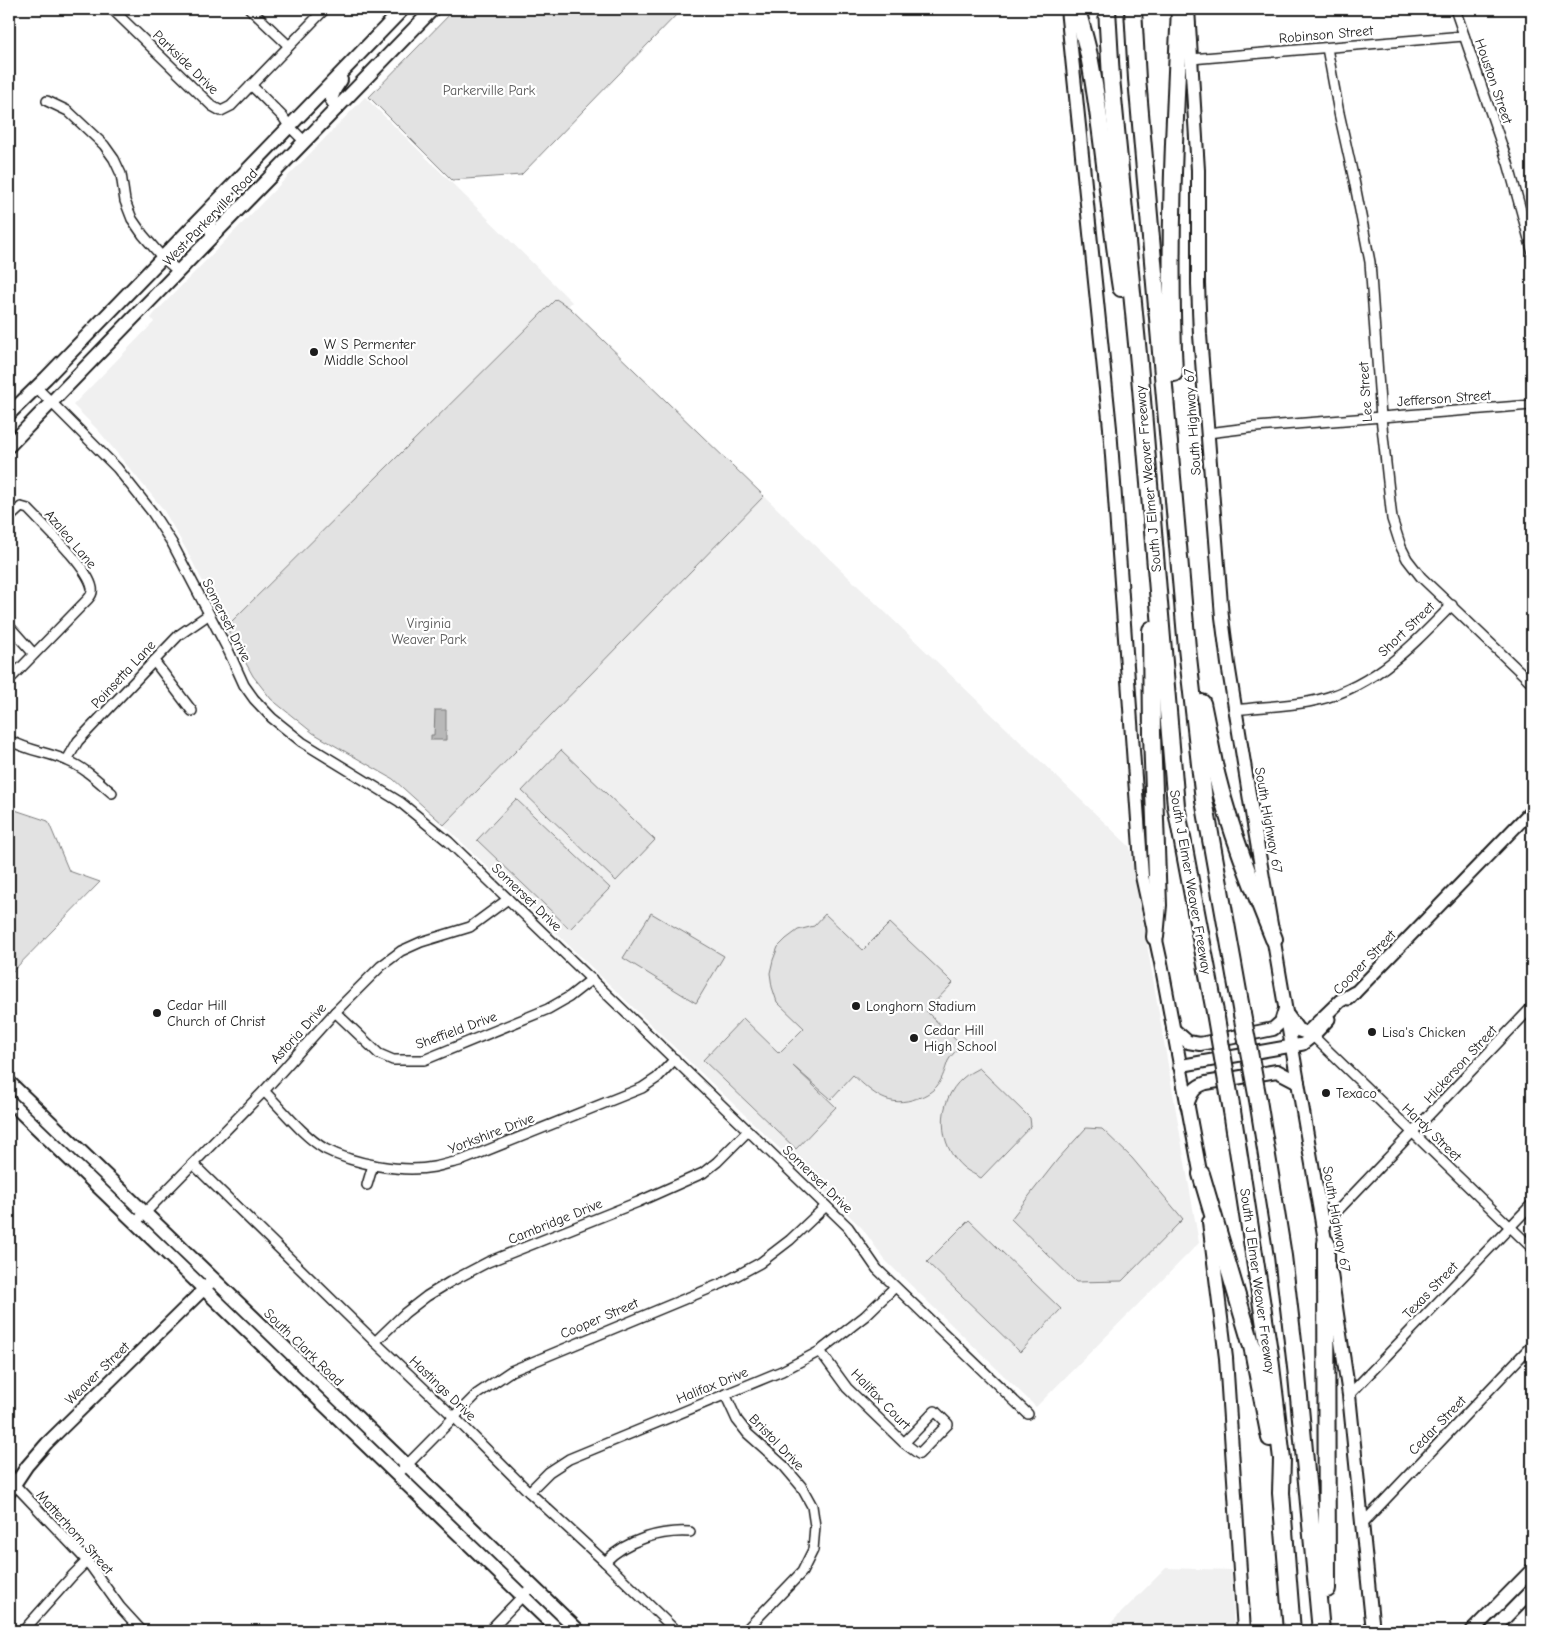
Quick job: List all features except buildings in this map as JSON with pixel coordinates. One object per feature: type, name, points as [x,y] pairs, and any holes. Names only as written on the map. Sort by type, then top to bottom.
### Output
[{"type":"highway","points":[[1077,9],[1090,58],[1114,247],[1130,341],[1139,364]]},
{"type":"highway","name":"South J Elmer Weaver Freeway","points":[[1107,9],[1111,78],[1139,364],[1176,806],[1232,1111],[1270,1358],[1282,1459],[1281,1494],[1292,1631]]},
{"type":"highway","name":"South J Elmer Weaver Freeway","points":[[1133,9],[1137,79],[1187,648],[1204,800],[1258,1100],[1283,1256],[1298,1386],[1321,1631]]},
{"type":"highway","points":[[1172,465],[1177,430],[1172,300],[1174,147],[1180,9]]},
{"type":"highway","points":[[1155,937],[1158,905],[1152,734],[1151,613],[1157,580]]},
{"type":"highway","points":[[1187,648],[1199,689],[1224,801],[1246,871],[1274,939]]},
{"type":"highway","points":[[1201,1174],[1253,1350],[1281,1494]]},
{"type":"highway","points":[[1326,1243],[1328,1519],[1326,1631]]},
{"type":"main road","name":"West Parkerville Road","points":[[9,414],[403,9]]},
{"type":"main road","name":"West Parkerville Road","points":[[9,446],[433,9]]},
{"type":"main road","points":[[1067,9],[1110,428],[1142,876],[1201,1174],[1213,1248],[1226,1358],[1244,1631]]},
{"type":"main road","name":"South Highway 67","points":[[1188,9],[1198,170],[1199,310],[1222,617],[1285,1009],[1338,1310],[1349,1395],[1372,1631]]},
{"type":"main road","points":[[337,108],[331,99],[335,89],[368,44]]},
{"type":"main road","points":[[213,235],[209,225],[213,213],[250,167]]},
{"type":"main road","points":[[1285,1009],[1294,1026],[1307,1033],[1340,1001],[1354,994]]},
{"type":"main road","points":[[1173,1029],[1188,1042],[1200,1044],[1273,1029],[1281,1022],[1285,1009]]},
{"type":"main road","points":[[1186,1105],[1194,1089],[1198,1085],[1206,1083],[1276,1071],[1298,1082]]},
{"type":"main road","name":"South Clark Road","points":[[9,1083],[580,1631]]},
{"type":"main road","name":"South Clark Road","points":[[9,1102],[559,1631]]},
{"type":"main road","points":[[74,1164],[83,1154]]},
{"type":"main road","points":[[1472,1631],[1532,1570]]},
{"type":"main road","points":[[1492,1631],[1532,1590]]},
{"type":"street","name":"Parkside Drive","points":[[112,9],[212,106],[221,111],[231,106],[251,86]]},
{"type":"street","points":[[250,9],[288,46]]},
{"type":"street","points":[[304,141],[283,117],[251,86],[325,9]]},
{"type":"street","name":"Houston Street","points":[[1455,9],[1508,163],[1532,250]]},
{"type":"street","name":"Robinson Street","points":[[1191,59],[1464,36]]},
{"type":"street","name":"Lee Street","points":[[1327,48],[1338,112],[1370,262],[1380,417],[1392,519],[1401,547],[1407,559],[1421,577],[1532,683]]},
{"type":"street","points":[[47,101],[68,111],[104,145],[114,159],[121,174],[125,201],[132,219],[162,257],[178,271]]},
{"type":"street","name":"Somerset Drive","points":[[36,387],[117,468],[152,512],[172,543],[229,652],[244,685],[272,718],[302,742],[400,802],[449,842],[848,1227],[877,1269],[1028,1414]]},
{"type":"street","name":"Jefferson Street","points":[[1208,433],[1256,427],[1532,405]]},
{"type":"street","name":"Azalea Lane","points":[[9,518],[21,507],[28,509],[60,542],[89,581],[92,588],[92,594],[34,654]]},
{"type":"street","name":"Short Street","points":[[1236,710],[1308,702],[1358,684],[1384,669],[1402,655],[1452,605]]},
{"type":"street","name":"Poinsetta Lane","points":[[67,760],[78,741],[154,661],[180,635],[208,615]]},
{"type":"street","points":[[9,626],[34,654],[9,680]]},
{"type":"street","points":[[154,661],[192,711]]},
{"type":"street","points":[[9,740],[23,748],[67,760],[83,769],[112,793]]},
{"type":"street","name":"Cooper Street","points":[[1180,1066],[1303,1044],[1313,1036],[1532,810]]},
{"type":"street","name":"Astoria Drive","points":[[135,1223],[264,1091],[335,1012],[381,966],[401,951],[421,942],[470,928],[508,899]]},
{"type":"street","name":"Sheffield Drive","points":[[335,1012],[379,1054],[393,1060],[424,1060],[548,1010],[592,979]]},
{"type":"street","name":"Hickerson Street","points":[[1324,1225],[1414,1133],[1532,1007]]},
{"type":"street","name":"Hardy Street","points":[[1313,1036],[1532,1248]]},
{"type":"street","name":"Yorkshire Drive","points":[[264,1091],[310,1137],[325,1148],[347,1158],[373,1165],[409,1169],[432,1167],[464,1160],[642,1088],[657,1078],[675,1059]]},
{"type":"street","name":"Cambridge Drive","points":[[374,1342],[405,1313],[450,1282],[488,1262],[638,1202],[703,1173],[717,1162],[748,1131]]},
{"type":"street","name":"Hastings Drive","points":[[192,1164],[374,1342],[454,1416],[529,1492],[676,1631]]},
{"type":"street","points":[[367,1185],[373,1165]]},
{"type":"street","name":"Texas Street","points":[[1349,1395],[1532,1204]]},
{"type":"street","name":"Cooper Street","points":[[397,1475],[477,1394],[510,1371],[723,1283],[760,1263],[790,1240],[826,1206]]},
{"type":"street","name":"Weaver Street","points":[[12,1489],[27,1466],[47,1443],[213,1280]]},
{"type":"street","name":"Halifax Drive","points":[[529,1492],[550,1472],[569,1459],[782,1371],[820,1351],[865,1316],[895,1287]]},
{"type":"street","name":"Cedar Street","points":[[1362,1524],[1532,1345]]},
{"type":"street","name":"Halifax Court","points":[[820,1351],[847,1388],[904,1443],[919,1454],[948,1424],[935,1411],[904,1443]]},
{"type":"street","name":"Bristol Drive","points":[[725,1394],[737,1420],[748,1434],[784,1466],[801,1486],[812,1506],[815,1526],[813,1550],[802,1572],[745,1631]]},
{"type":"street","name":"Matterhorn Street","points":[[9,1473],[12,1489],[88,1562],[120,1606],[142,1631]]},
{"type":"street","points":[[605,1562],[614,1552],[627,1544],[669,1532],[690,1532]]},
{"type":"street","points":[[23,1631],[73,1575],[88,1562]]},
{"type":"street","points":[[489,1631],[532,1586]]},
{"type":"shaded area","name":"W S Permenter Middle School","points":[[365,97],[572,302],[303,571],[292,561],[226,627],[163,509],[98,430],[73,405],[154,322],[151,318],[155,313]]},
{"type":"shaded area","name":"Cedar Hill High School","points":[[764,496],[1130,847],[1199,1243],[1036,1407],[885,1260],[862,1228],[444,825]]},
{"type":"shaded area","points":[[435,710],[446,710],[446,740],[431,740],[431,735],[434,735]]},
{"type":"shaded area","points":[[1166,1568],[1231,1570],[1234,1631],[1103,1631]]},
{"type":"green space","name":"Parkerville Park","points":[[455,9],[682,9],[521,175],[452,180],[369,97]]},
{"type":"green space","name":"Virginia Weaver Park","points":[[556,299],[570,308],[764,496],[444,825],[393,779],[313,733],[271,699],[253,676],[226,627]]},
{"type":"green space","points":[[561,750],[655,840],[616,881],[522,791]]},
{"type":"green space","points":[[516,799],[610,888],[570,929],[477,840]]},
{"type":"green space","points":[[9,808],[48,821],[69,871],[100,882],[9,975]]},
{"type":"green space","points":[[651,913],[724,956],[696,1003],[623,958]]},
{"type":"green space","name":"Longhorn Stadium","points":[[825,914],[863,950],[890,923],[947,977],[953,983],[926,1011],[962,1046],[949,1059],[941,1080],[935,1088],[923,1096],[907,1101],[898,1102],[882,1098],[853,1075],[831,1099],[793,1066],[836,1107],[796,1149],[703,1060],[743,1018],[779,1053],[804,1028],[777,1002],[770,973],[778,947],[798,930],[814,926]]},
{"type":"green space","points":[[979,1068],[1030,1118],[1031,1126],[981,1178],[964,1168],[955,1159],[945,1136],[943,1123],[944,1111],[954,1088],[965,1077]]},
{"type":"green space","points":[[1086,1128],[1102,1129],[1132,1158],[1183,1219],[1122,1281],[1076,1282],[1011,1219],[1058,1159]]},
{"type":"green space","points":[[969,1220],[1061,1309],[1020,1352],[927,1262]]},
{"type":"place","name":"W S Permenter Middle School","points":[[314,352]]},
{"type":"place","name":"Longhorn Stadium","points":[[856,1006]]},
{"type":"place","name":"Cedar Hill Church of Christ","points":[[157,1013]]},
{"type":"place","name":"Lisa's Chicken","points":[[1372,1032]]},
{"type":"place","name":"Cedar Hill High School","points":[[914,1038]]},
{"type":"place","name":"Texaco","points":[[1326,1093]]}]
